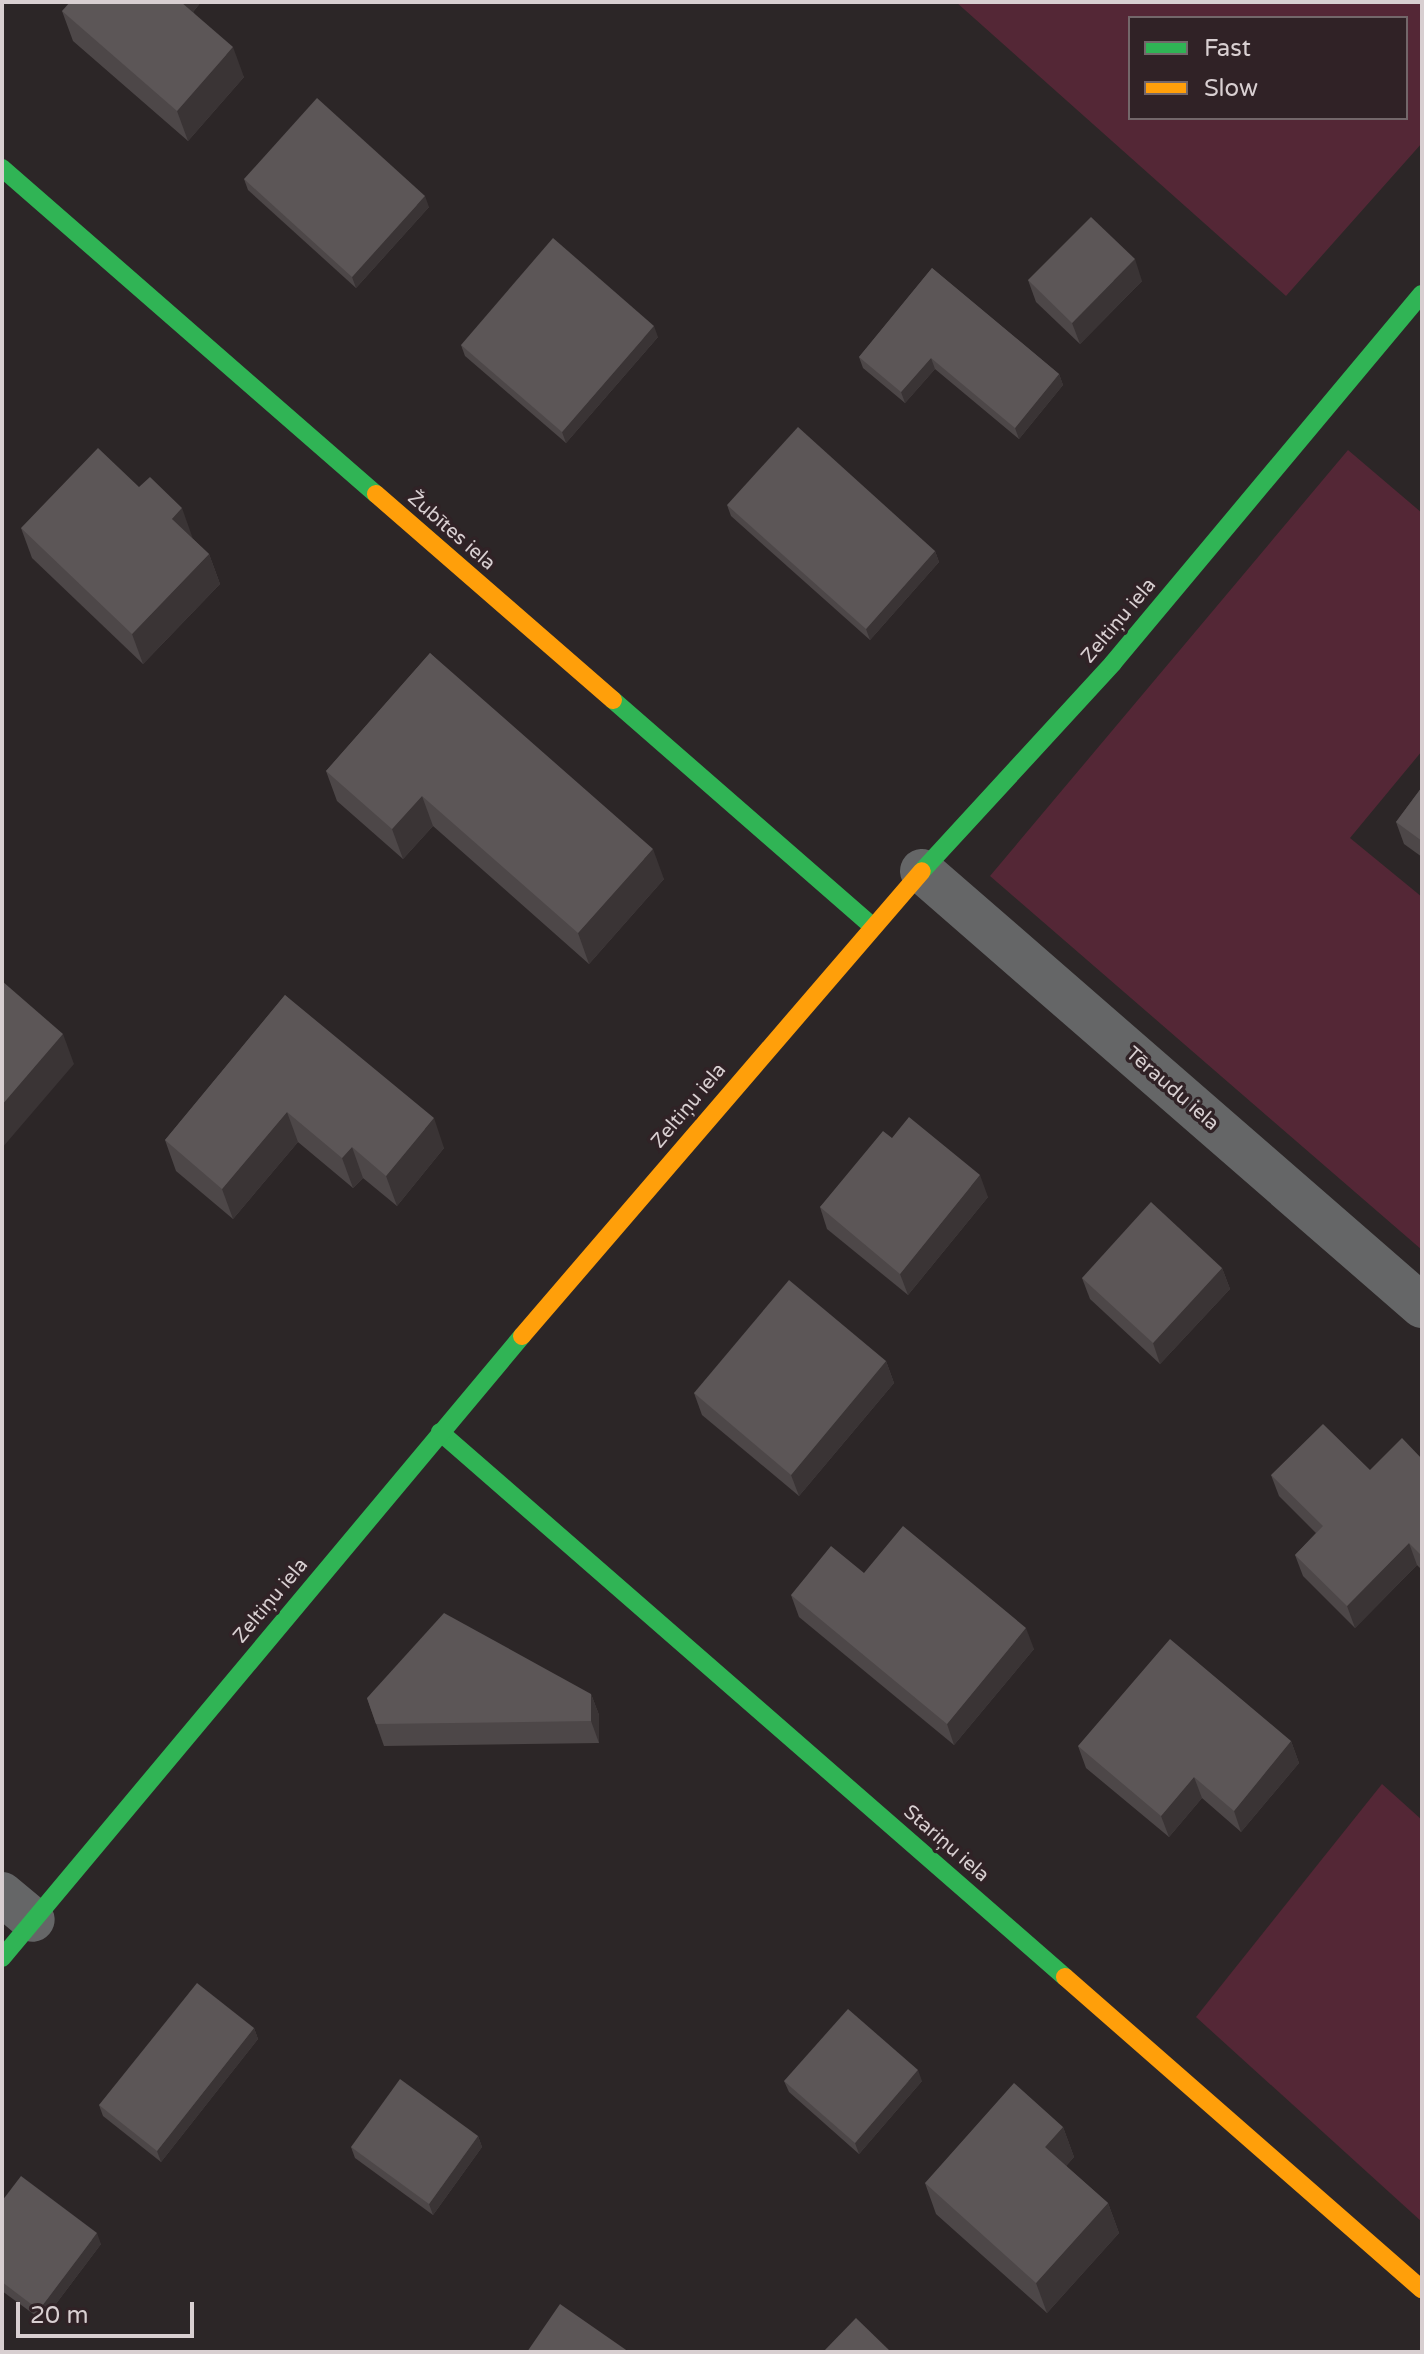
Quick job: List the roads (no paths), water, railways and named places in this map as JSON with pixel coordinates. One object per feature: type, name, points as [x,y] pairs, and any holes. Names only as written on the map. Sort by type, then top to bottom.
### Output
[{"type":"street","name":"Žubītes iela","points":[[2,168],[872,926]]},
{"type":"street","name":"Zeltiņu iela","points":[[2,1958],[18,1907],[440,1432],[872,926],[1113,663],[1422,294]]},
{"type":"street","name":"Tēraudu iela","points":[[922,871],[1422,1306]]},
{"type":"street","name":"Stariņu iela","points":[[440,1432],[1422,2289]]}]
